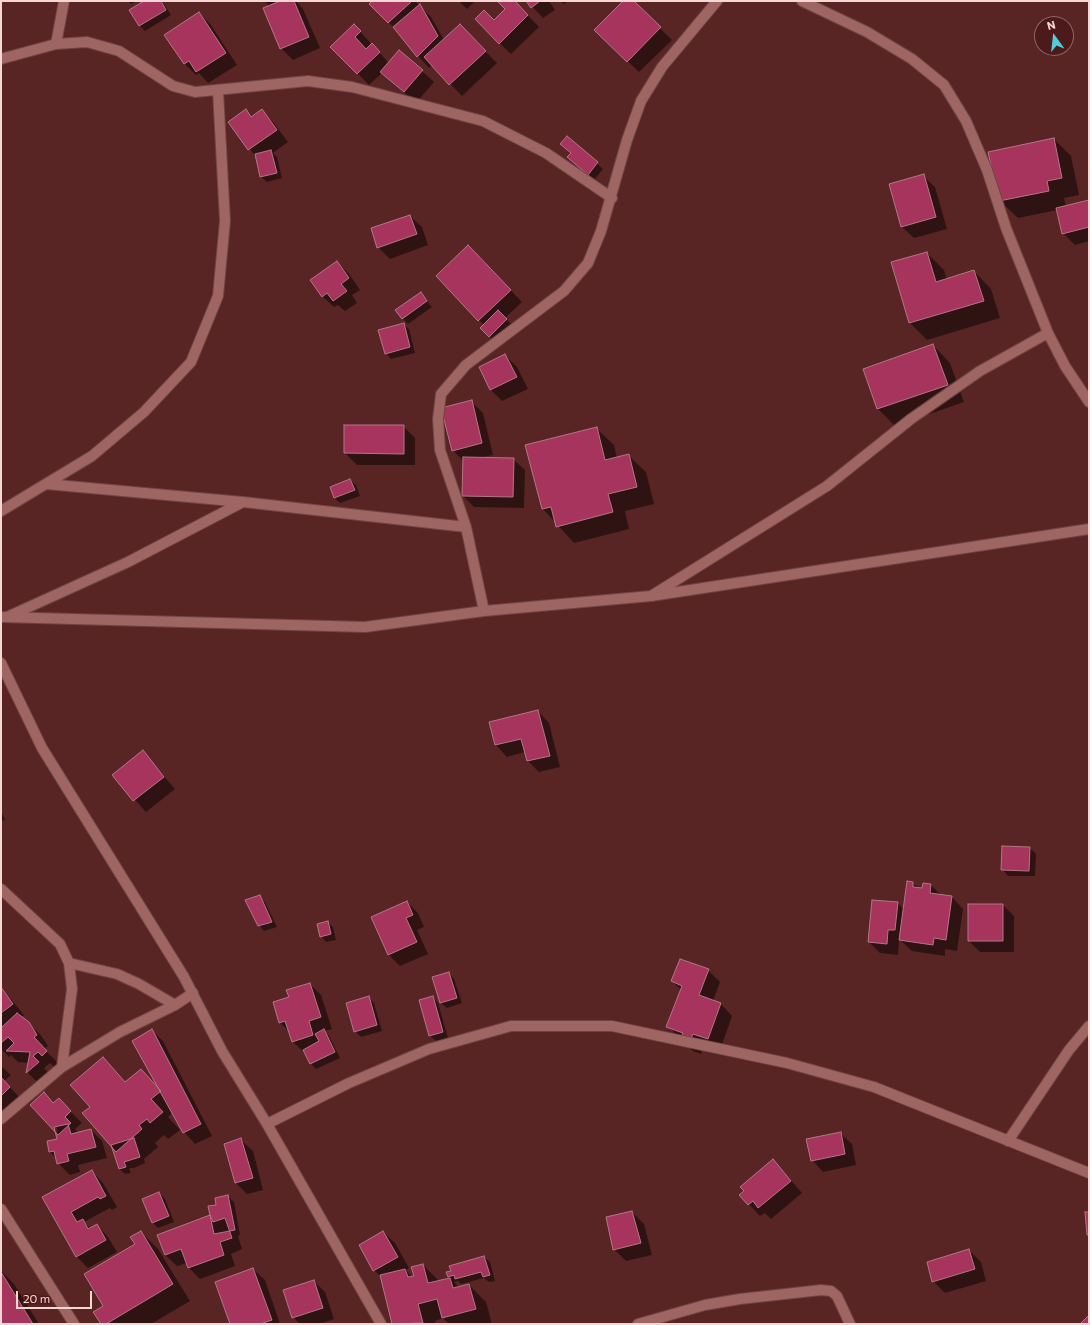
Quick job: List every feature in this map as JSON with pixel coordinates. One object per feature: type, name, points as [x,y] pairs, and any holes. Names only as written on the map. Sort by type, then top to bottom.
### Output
[{"type":"street","points":[[56,44],[64,1]]},
{"type":"street","points":[[484,611],[466,527],[440,450],[438,419],[442,394],[466,365],[564,291],[588,263],[612,198],[627,140],[641,101],[662,67],[717,1]]},
{"type":"street","points":[[802,1],[867,32],[912,59],[944,85],[966,121],[978,149],[1006,228],[1048,333],[1065,366],[1089,402]]},
{"type":"street","points":[[1,59],[56,44],[88,42],[119,52],[173,86],[195,92],[218,91],[308,81],[352,87],[408,100],[483,121],[546,154],[612,198]]},
{"type":"street","points":[[1,510],[92,456],[144,412],[191,362],[218,296],[225,221],[218,91]]},
{"type":"street","points":[[651,596],[827,486],[911,418],[980,371],[1048,333]]},
{"type":"street","points":[[46,484],[243,502],[466,527]]},
{"type":"street","points":[[4,617],[128,562],[243,502]]},
{"type":"street","points":[[4,617],[365,626],[484,611],[651,596],[1089,529]]},
{"type":"street","points":[[1,663],[42,748],[192,993],[222,1050],[267,1124],[380,1324]]},
{"type":"street","points":[[1,889],[60,944],[69,963],[72,989],[62,1067]]},
{"type":"street","points":[[69,963],[117,974],[139,984],[175,1005]]},
{"type":"street","points":[[1,1119],[62,1067],[120,1032],[175,1005],[192,993]]},
{"type":"street","points":[[267,1124],[349,1082],[429,1048],[511,1026],[612,1026],[788,1063],[874,1087],[1089,1173]]},
{"type":"street","points":[[1008,1141],[1069,1050],[1089,1026]]},
{"type":"street","points":[[1,1209],[74,1324]]},
{"type":"street","points":[[638,1324],[705,1305],[740,1299],[820,1290],[831,1291],[837,1296],[850,1324]]},
{"type":"building","points":[[144,1],[161,1],[166,10],[139,26],[129,10]]},
{"type":"building","points":[[280,1],[294,1],[309,37],[280,49],[263,8]]},
{"type":"building","points":[[372,1],[412,1],[388,23],[369,4]]},
{"type":"building","points":[[497,1],[515,1],[528,15],[499,44],[475,19],[484,10],[494,20],[505,9]]},
{"type":"building","points":[[526,1],[540,1],[531,8]]},
{"type":"building","points":[[623,1],[634,1],[661,27],[627,62],[594,30]]},
{"type":"building","points":[[420,4],[438,36],[417,57],[393,27]]},
{"type":"building","points":[[199,12],[226,53],[196,72],[189,61],[184,64],[164,35]]},
{"type":"building","points":[[354,24],[361,31],[355,37],[366,49],[372,43],[380,52],[357,74],[330,47]]},
{"type":"building","points":[[460,24],[486,51],[449,85],[424,57]]},
{"type":"building","points":[[399,50],[423,70],[404,92],[380,72]]},
{"type":"building","points":[[246,109],[251,117],[262,109],[277,130],[248,150],[228,122]]},
{"type":"building","points":[[567,136],[598,162],[588,175],[567,157],[571,153],[560,144]]},
{"type":"building","points":[[1054,138],[1062,178],[1047,181],[1049,191],[999,201],[988,152]]},
{"type":"building","points":[[271,150],[277,173],[260,177],[255,154]]},
{"type":"building","points":[[924,174],[936,217],[901,227],[889,184]]},
{"type":"building","points":[[1089,200],[1089,227],[1062,234],[1056,208]]},
{"type":"building","points":[[410,215],[417,234],[377,248],[371,228]]},
{"type":"building","points":[[468,245],[511,290],[478,321],[436,276]]},
{"type":"building","points":[[927,252],[936,282],[974,270],[984,301],[909,323],[891,262]]},
{"type":"building","points":[[337,261],[349,278],[341,284],[347,291],[333,301],[327,293],[322,297],[310,280]]},
{"type":"building","points":[[421,292],[427,301],[402,319],[395,310]]},
{"type":"building","points":[[498,310],[507,319],[489,337],[480,328]]},
{"type":"building","points":[[404,323],[410,347],[385,354],[378,330]]},
{"type":"building","points":[[933,344],[948,385],[877,409],[863,369]]},
{"type":"building","points":[[505,354],[517,377],[490,390],[479,367]]},
{"type":"building","points":[[472,400],[482,443],[452,451],[441,408]]},
{"type":"building","points":[[344,425],[404,425],[404,454],[344,453]]},
{"type":"building","points":[[597,427],[605,460],[629,454],[637,487],[608,494],[613,512],[556,527],[551,507],[542,509],[525,445]]},
{"type":"building","points":[[463,457],[514,458],[513,497],[462,496]]},
{"type":"building","points":[[350,479],[355,490],[334,498],[330,487]]},
{"type":"building","points":[[538,710],[550,756],[527,761],[521,739],[495,745],[489,722]]},
{"type":"building","points":[[143,750],[164,777],[133,801],[112,775]]},
{"type":"building","points":[[1002,846],[1030,847],[1029,871],[1001,870]]},
{"type":"building","points":[[907,881],[913,882],[913,887],[922,888],[923,883],[931,884],[930,893],[952,896],[946,940],[934,938],[933,945],[899,940]]},
{"type":"building","points":[[260,895],[272,922],[258,926],[245,900]]},
{"type":"building","points":[[872,900],[898,902],[895,930],[888,930],[887,944],[868,942]]},
{"type":"building","points":[[407,901],[413,915],[406,918],[417,942],[388,955],[371,917]]},
{"type":"building","points":[[968,904],[1003,904],[1003,941],[968,941]]},
{"type":"building","points":[[328,921],[331,934],[320,937],[317,924]]},
{"type":"building","points":[[680,959],[709,969],[699,995],[721,1003],[708,1039],[693,1034],[689,1043],[680,1039],[683,1033],[666,1027],[682,986],[671,981]]},
{"type":"building","points":[[449,972],[457,998],[440,1003],[432,977]]},
{"type":"building","points":[[310,983],[321,1017],[309,1021],[313,1035],[292,1042],[285,1021],[279,1023],[273,1002],[289,997],[286,990]]},
{"type":"building","points":[[1,987],[13,1004],[1,1013]]},
{"type":"building","points":[[369,996],[377,1025],[354,1032],[346,1003]]},
{"type":"building","points":[[433,996],[443,1032],[429,1036],[419,1000]]},
{"type":"building","points":[[17,1013],[29,1022],[37,1035],[34,1037],[47,1051],[42,1056],[38,1052],[33,1056],[39,1062],[26,1073],[30,1052],[6,1051],[14,1043],[8,1037],[1,1043],[1,1028]]},
{"type":"building","points":[[152,1029],[201,1124],[183,1133],[132,1041]]},
{"type":"building","points":[[324,1029],[335,1052],[310,1064],[303,1050],[319,1041],[315,1034]]},
{"type":"building","points":[[103,1057],[125,1082],[141,1069],[161,1091],[151,1099],[163,1112],[150,1123],[147,1119],[139,1125],[142,1129],[116,1152],[82,1113],[90,1107],[70,1085]]},
{"type":"building","points":[[1,1077],[10,1087],[1,1096]]},
{"type":"building","points":[[44,1092],[53,1103],[59,1098],[71,1111],[65,1117],[71,1123],[58,1135],[30,1105]]},
{"type":"building","points":[[68,1124],[71,1134],[91,1129],[96,1147],[67,1154],[69,1161],[57,1164],[54,1151],[49,1152],[47,1141],[57,1139],[54,1127]]},
{"type":"building","points":[[841,1132],[845,1154],[811,1161],[806,1139]]},
{"type":"building","points":[[134,1138],[140,1157],[124,1162],[126,1167],[119,1169],[111,1145]]},
{"type":"building","points":[[241,1138],[253,1178],[235,1183],[224,1144]]},
{"type":"building","points":[[773,1159],[791,1181],[758,1208],[753,1201],[748,1205],[739,1195],[744,1191],[740,1187]]},
{"type":"building","points":[[92,1170],[106,1196],[100,1199],[98,1197],[71,1212],[77,1222],[83,1219],[88,1229],[97,1224],[106,1240],[76,1257],[42,1197]]},
{"type":"building","points":[[159,1192],[169,1216],[152,1223],[142,1199]]},
{"type":"building","points":[[228,1195],[235,1230],[214,1234],[208,1206],[216,1205],[215,1198]]},
{"type":"building","points":[[632,1211],[641,1243],[613,1250],[606,1217]]},
{"type":"building","points":[[1085,1212],[1089,1212],[1089,1235],[1087,1235]]},
{"type":"building","points":[[210,1215],[213,1222],[225,1218],[232,1238],[220,1242],[224,1255],[188,1268],[181,1249],[165,1255],[157,1235]]},
{"type":"building","points":[[141,1231],[173,1284],[106,1324],[101,1324],[93,1312],[103,1306],[84,1274],[135,1244],[130,1237]]},
{"type":"building","points":[[383,1231],[398,1257],[373,1271],[359,1245]]},
{"type":"building","points":[[969,1249],[975,1269],[932,1282],[927,1262]]},
{"type":"building","points":[[484,1256],[490,1275],[483,1277],[481,1272],[455,1279],[454,1275],[448,1277],[446,1272],[451,1271],[449,1266]]},
{"type":"building","points":[[423,1264],[428,1283],[450,1278],[453,1288],[469,1284],[476,1309],[442,1318],[437,1299],[418,1304],[423,1323],[392,1324],[380,1275],[405,1269],[408,1277],[414,1276],[411,1267]]},
{"type":"building","points":[[253,1268],[272,1320],[260,1324],[230,1324],[215,1282]]},
{"type":"building","points":[[1,1272],[33,1324],[1,1324]]},
{"type":"building","points":[[314,1280],[323,1308],[292,1318],[283,1290]]},
{"type":"building","points":[[1089,1315],[1089,1324],[1081,1324],[1081,1323]]}]
